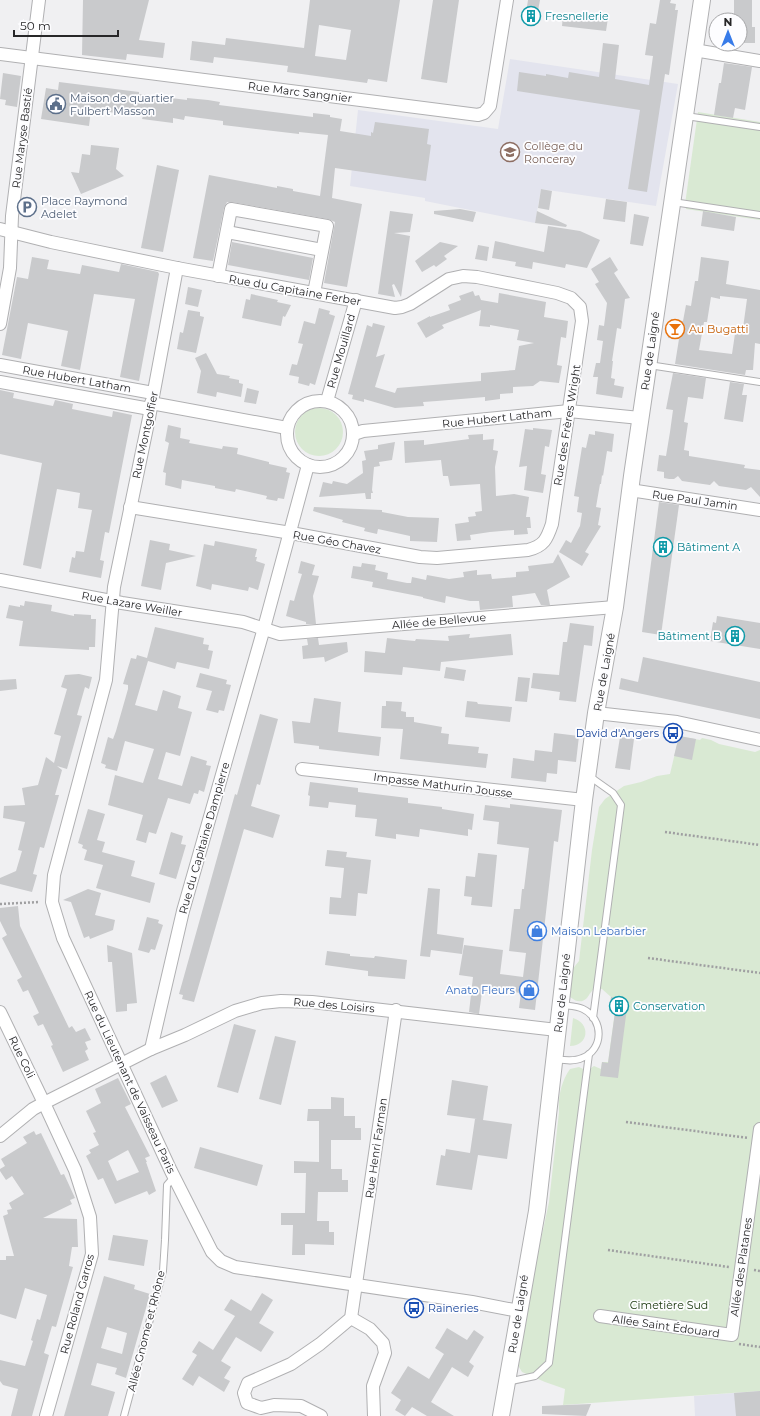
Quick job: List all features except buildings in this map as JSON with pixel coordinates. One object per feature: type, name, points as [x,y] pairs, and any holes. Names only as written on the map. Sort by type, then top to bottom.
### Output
[{"type":"street","name":"Rue Maryse Bastié","points":[[0,324],[10,268],[6,230],[12,216],[39,0]]},
{"type":"street","name":"Rue Marc Sangnier","points":[[0,54],[478,115],[484,113],[490,106],[507,0]]},
{"type":"street","name":"Rue de Laigné","points":[[501,1416],[537,1211],[587,775],[596,713],[615,607],[640,418],[702,0]]},
{"type":"street","points":[[694,50],[760,61]]},
{"type":"street","points":[[218,276],[231,209],[327,226],[314,293]]},
{"type":"street","name":"Rue du Capitaine Ferber","points":[[6,230],[51,242],[177,268],[388,306],[402,307],[449,278],[463,276],[477,277],[557,293],[571,298],[580,307]]},
{"type":"street","points":[[227,232],[322,250]]},
{"type":"street","name":"Rue Montgolfier","points":[[113,601],[114,587],[152,402],[177,268]]},
{"type":"street","name":"Rue Mouillard","points":[[327,401],[356,300]]},
{"type":"street","name":"Rue des Frères Wright","points":[[544,542],[549,534],[552,524],[582,321],[580,307]]},
{"type":"street","name":"Rue Hubert Latham","points":[[0,365],[152,402],[287,428]]},
{"type":"street","name":"Rue Hubert Latham","points":[[0,382],[152,402]]},
{"type":"street","points":[[327,401],[337,405],[346,413],[352,423],[354,434],[352,445],[347,454],[330,466],[319,467],[308,465],[302,462],[291,451],[288,444],[287,428],[294,412],[301,406],[309,402],[327,401]]},
{"type":"street","name":"Rue Hubert Latham","points":[[354,434],[363,431],[569,410],[640,418]]},
{"type":"street","points":[[264,628],[291,533],[308,465]]},
{"type":"street","name":"Rue Paul Jamin","points":[[630,490],[760,510]]},
{"type":"street","name":"Rue Géo Chavez","points":[[130,507],[291,533],[420,557],[437,558],[528,550],[536,548],[544,542]]},
{"type":"street","name":"Rue Lazare Weiller","points":[[0,580],[113,601],[243,622],[264,628]]},
{"type":"street","name":"Rue du Lieutenant de Vaisseau Paris","points":[[113,601],[106,680],[54,875],[52,902],[62,938],[174,1177],[212,1252],[221,1262],[234,1267],[519,1311]]},
{"type":"street","name":"Allée de Bellevue","points":[[264,628],[280,634],[615,607]]},
{"type":"street","name":"Rue du Capitaine Dampierre","points":[[151,1049],[183,911],[264,628]]},
{"type":"street","points":[[596,713],[677,722],[760,740]]},
{"type":"street","name":"Impasse Mathurin Jousse","points":[[302,768],[584,800]]},
{"type":"street","name":"Rue des Loisirs","points":[[0,1136],[44,1102],[151,1049],[185,1035],[235,1011],[262,1003],[281,1001],[312,1002],[396,1010],[557,1030]]},
{"type":"street","name":"Rue Henri Farman","points":[[351,1318],[396,1010]]},
{"type":"street","name":"Rue Coli","points":[[0,1012],[44,1102]]},
{"type":"street","name":"Rue Roland Garros","points":[[44,1102],[75,1170],[90,1217],[92,1254],[46,1416]]},
{"type":"street","name":"Allée des Platanes","points":[[732,1335],[759,1134]]},
{"type":"street","name":"Allée Saint Édouard","points":[[600,1316],[732,1335]]},
{"type":"street","points":[[321,1416],[301,1406],[274,1405],[260,1408],[247,1403],[244,1394],[248,1383],[291,1364],[320,1344],[351,1318],[370,1329],[383,1344],[385,1353],[373,1386],[374,1416]]},
{"type":"lane","points":[[684,116],[760,127]]},
{"type":"lane","points":[[671,202],[760,215]]},
{"type":"lane","points":[[648,365],[760,382]]},
{"type":"lane","points":[[587,775],[613,793],[621,805],[594,1018]]},
{"type":"lane","points":[[554,1059],[574,1060],[583,1058],[596,1047],[599,1038],[599,1030],[594,1018],[583,1009],[560,1005]]},
{"type":"lane","points":[[507,1382],[534,1376],[549,1363],[589,1054]]},
{"type":"lane","name":"Allée Gnome et Rhône","points":[[124,1416],[163,1271],[167,1185],[174,1177]]},
{"type":"path","points":[[665,832],[760,845]]},
{"type":"path","points":[[0,904],[52,902]]},
{"type":"path","points":[[648,958],[760,973]]},
{"type":"path","points":[[626,1122],[759,1134]]},
{"type":"path","points":[[608,1250],[760,1271]]},
{"type":"path","points":[[732,1335],[736,1344],[760,1347]]},
{"type":"shaded area","name":"Collège du Ronceray","points":[[510,59],[678,84],[656,206],[541,189],[535,223],[425,201],[425,198],[350,186],[358,110],[498,129]]},
{"type":"shaded area","points":[[760,1391],[760,1416],[695,1416],[694,1396]]},
{"type":"green space","points":[[698,112],[760,122],[760,220],[686,209],[685,204]]},
{"type":"green space","points":[[319,408],[328,410],[336,415],[341,423],[343,432],[341,441],[336,449],[328,454],[319,456],[310,454],[302,449],[297,441],[295,432],[297,423],[302,415],[310,410]]},
{"type":"green space","name":"Cimetière Sud","points":[[679,736],[700,740],[702,738],[719,744],[755,752],[760,750],[760,1391],[563,1405],[565,1389],[522,1372],[519,1367],[520,1350],[526,1324],[532,1281],[549,1202],[559,1101],[564,1079],[570,1069],[579,1067],[587,1071],[594,1066],[601,1069],[602,1062],[608,1062],[615,1012],[609,1011],[611,997],[602,989],[595,988],[587,998],[581,1001],[575,1000],[569,996],[565,991],[567,976],[579,961],[592,850],[599,807],[605,799],[624,786],[657,776],[670,774]]},
{"type":"green space","points":[[573,1018],[583,1024],[585,1034],[581,1042],[570,1046]]},
{"type":"place","name":"Fresnellerie","points":[[531,16]]},
{"type":"place","name":"Maison de quartier Fulbert Masson","points":[[56,104]]},
{"type":"place","name":"Collège du Ronceray","points":[[510,152]]},
{"type":"place","name":"Place Raymond Adelet","points":[[27,207]]},
{"type":"place","name":"Au Bugatti","points":[[675,329]]},
{"type":"place","name":"Bâtiment A","points":[[663,547]]},
{"type":"place","name":"Bâtiment B","points":[[735,636]]},
{"type":"place","name":"David d'Angers","points":[[673,733]]},
{"type":"place","name":"Maison Lebarbier","points":[[537,931]]},
{"type":"place","name":"Anato Fleurs","points":[[529,990]]},
{"type":"place","name":"Conservation","points":[[619,1006]]},
{"type":"place","name":"Raineries","points":[[414,1308]]}]
